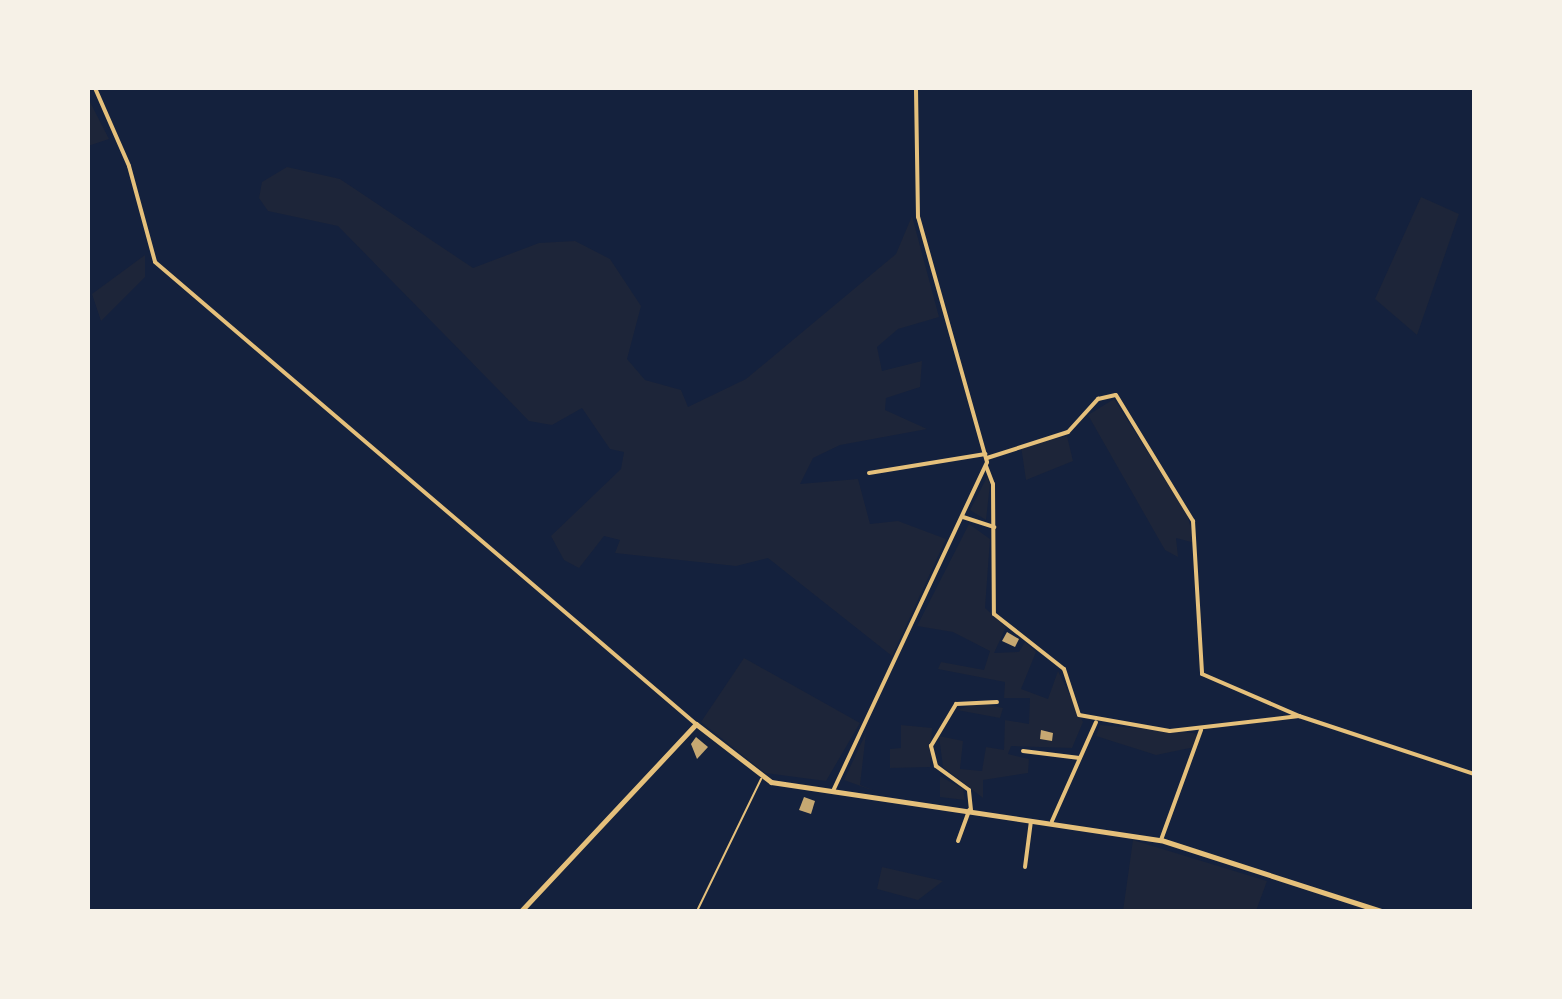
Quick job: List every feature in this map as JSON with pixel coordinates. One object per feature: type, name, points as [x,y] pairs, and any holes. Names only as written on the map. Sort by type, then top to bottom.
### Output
[{"type":"street","points":[[95,88],[129,166],[155,262],[761,778],[1161,840],[1381,911]]},
{"type":"street","points":[[916,88],[918,217],[986,456],[994,527],[994,614],[1064,669],[1075,710],[1096,722],[1202,729],[1299,716]]},
{"type":"street","points":[[869,473],[986,456],[1068,432],[1098,399],[1116,395],[1193,521],[1202,674],[1299,716],[1474,774]]},
{"type":"street","points":[[833,791],[986,466]]},
{"type":"street","points":[[963,517],[994,527]]},
{"type":"street","points":[[958,841],[970,810],[969,790],[936,766],[931,746],[956,704],[994,701],[989,707]]},
{"type":"street","points":[[1052,821],[1096,722]]},
{"type":"street","points":[[521,911],[696,724]]},
{"type":"street","points":[[1161,840],[1202,729]]},
{"type":"street","points":[[1023,751],[1080,758]]},
{"type":"street","points":[[1025,867],[1032,819]]},
{"type":"path","points":[[697,911],[761,778]]},
{"type":"shaded area","points":[[88,98],[109,139],[88,146]]},
{"type":"shaded area","points":[[287,167],[340,179],[473,268],[539,243],[575,241],[610,259],[641,306],[627,359],[645,380],[681,390],[688,407],[746,379],[896,254],[912,216],[939,317],[898,329],[877,347],[882,371],[922,361],[920,387],[886,398],[885,410],[927,429],[840,445],[813,458],[800,484],[858,479],[870,524],[898,521],[946,539],[892,656],[768,558],[736,566],[615,553],[620,540],[604,536],[579,568],[564,560],[551,536],[621,469],[624,452],[610,449],[582,408],[552,425],[529,421],[338,226],[268,211],[259,198],[262,182]]},
{"type":"shaded area","points":[[1421,197],[1459,214],[1417,335],[1375,299]]},
{"type":"shaded area","points":[[145,255],[145,277],[101,321],[92,294]]},
{"type":"shaded area","points":[[1114,399],[1187,514],[1195,543],[1176,538],[1178,557],[1165,550],[1088,415]]},
{"type":"shaded area","points":[[1067,436],[1073,461],[1026,480],[1021,446]]},
{"type":"shaded area","points":[[987,477],[990,484],[986,520],[970,510]]},
{"type":"shaded area","points":[[969,524],[990,539],[985,608],[1006,627],[994,653],[1019,652],[1025,642],[1036,652],[1021,689],[1048,699],[1058,671],[1083,722],[1072,748],[1011,746],[1008,754],[1029,759],[1028,773],[983,780],[983,798],[943,767],[939,736],[963,741],[960,769],[982,771],[986,747],[1004,750],[1005,720],[1029,724],[1030,698],[1004,698],[1005,682],[938,669],[941,662],[984,670],[990,651],[953,632],[917,626]]},
{"type":"shaded area","points":[[744,658],[860,723],[826,781],[765,773],[701,722]]},
{"type":"shaded area","points":[[978,703],[1003,708],[1000,718],[957,710]]},
{"type":"shaded area","points":[[901,725],[932,728],[930,767],[890,768],[890,749],[901,748]]},
{"type":"shaded area","points":[[1100,725],[1193,733],[1197,735],[1195,747],[1156,755],[1096,736]]},
{"type":"shaded area","points":[[866,733],[860,785],[880,793],[844,780]]},
{"type":"shaded area","points":[[940,776],[963,789],[965,800],[940,797]]},
{"type":"shaded area","points":[[1133,840],[1267,881],[1256,911],[1123,911]]},
{"type":"shaded area","points":[[882,867],[943,881],[918,900],[877,889]]},
{"type":"building","points":[[1007,632],[1019,639],[1015,647],[1002,641]]},
{"type":"building","points":[[1041,730],[1053,733],[1052,741],[1040,739]]},
{"type":"building","points":[[696,737],[708,747],[697,759],[691,744]]},
{"type":"building","points":[[804,797],[815,801],[811,814],[799,810]]}]
